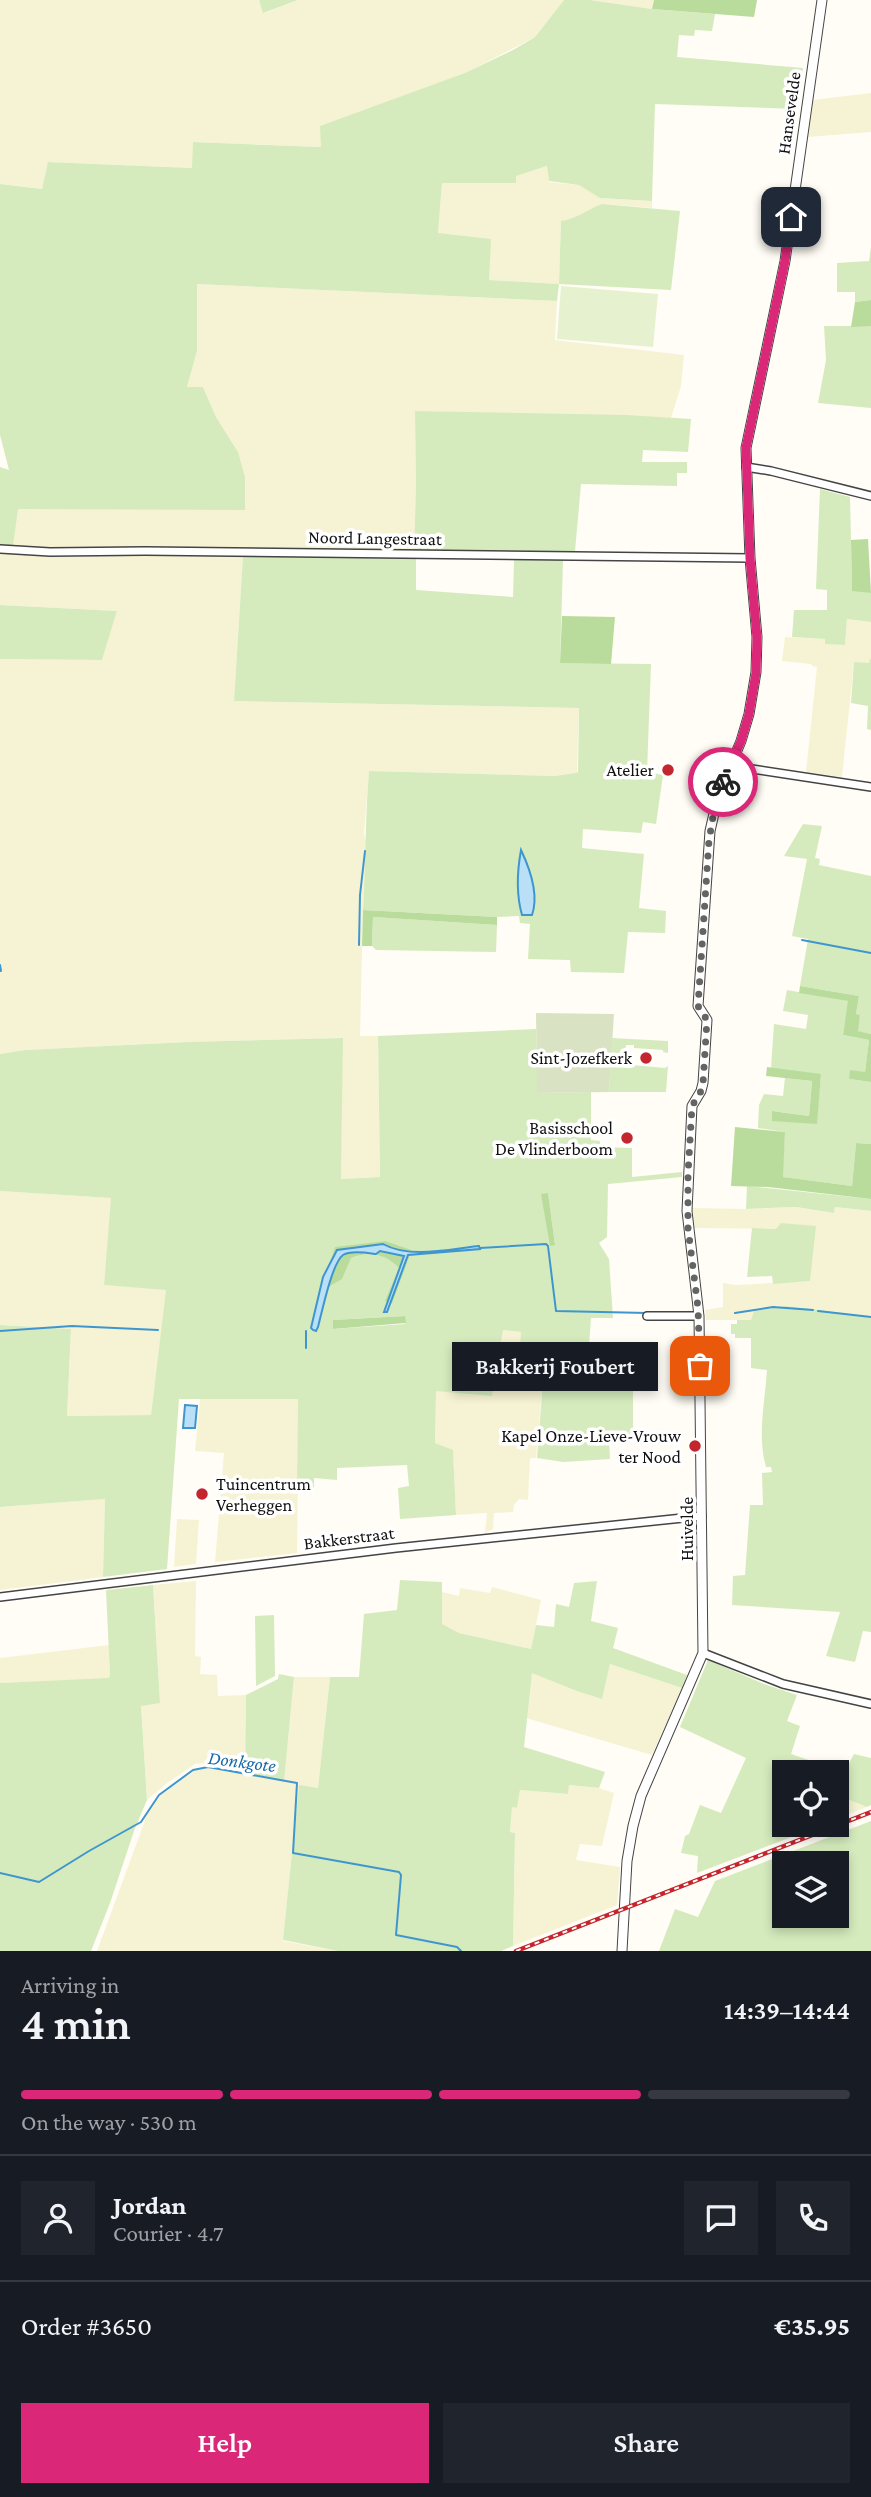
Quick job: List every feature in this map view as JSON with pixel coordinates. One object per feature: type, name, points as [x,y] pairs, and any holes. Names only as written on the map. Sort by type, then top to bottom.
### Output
[{"type":"street","name":"Hansevelde","points":[[700,973],[710,831],[718,796],[749,714],[756,673],[757,638],[746,467],[748,432],[790,230],[822,0]]},
{"type":"street","points":[[746,467],[871,496]]},
{"type":"street","name":"Noord Langestraat","points":[[0,549],[50,552],[750,558]]},
{"type":"street","points":[[732,761],[752,769],[871,788]]},
{"type":"street","name":"Huivelde","points":[[622,1951],[627,1861],[641,1796],[703,1653],[699,1316],[687,1211],[692,1106],[703,1083],[707,1020],[698,1006],[700,973]]},
{"type":"street","points":[[647,1316],[699,1316]]},
{"type":"street","name":"Bakkerstraat","points":[[0,1597],[396,1548],[702,1516]]},
{"type":"street","points":[[703,1653],[783,1684],[871,1704]]},
{"type":"shaded area","points":[[0,0],[259,0],[264,13],[298,0],[564,0],[535,37],[322,147],[193,142],[193,168],[49,162],[42,189],[0,184]]},
{"type":"shaded area","points":[[590,0],[654,0],[652,9]]},
{"type":"shaded area","points":[[871,93],[871,132],[808,137],[813,100]]},
{"type":"shaded area","points":[[548,166],[549,182],[579,185],[601,198],[652,201],[652,208],[602,204],[575,219],[561,222],[559,284],[488,280],[438,233],[442,182],[516,183],[515,176]]},
{"type":"shaded area","points":[[197,284],[557,301],[555,340],[684,355],[681,386],[671,418],[415,411],[414,552],[54,549],[13,546],[17,509],[245,509],[238,452],[216,417],[203,387],[187,387],[197,351]]},
{"type":"shaded area","points":[[0,553],[66,557],[151,554],[243,556],[234,701],[579,708],[575,773],[555,776],[369,771],[364,834],[367,846],[360,1036],[378,1036],[380,1177],[341,1179],[342,1038],[188,1042],[25,1050],[0,1054],[0,659],[102,660],[117,611],[0,605]]},
{"type":"shaded area","points":[[847,619],[871,622],[871,659],[869,663],[854,663],[842,777],[806,772],[817,667],[782,661],[785,637],[825,639],[825,643],[845,645]]},
{"type":"shaded area","points":[[0,1191],[112,1198],[104,1285],[167,1289],[151,1415],[67,1416],[71,1329],[0,1325]]},
{"type":"shaded area","points":[[796,1207],[834,1213],[835,1207],[871,1211],[871,1316],[787,1306],[751,1320],[706,1320],[705,1310],[723,1307],[723,1283],[736,1285],[810,1281],[776,1229],[693,1228],[692,1208]]},
{"type":"shaded area","points":[[503,1330],[521,1332],[544,1367],[536,1458],[530,1458],[528,1500],[519,1499],[513,1512],[494,1513],[493,1529],[485,1533],[487,1513],[456,1515],[453,1451],[435,1443],[436,1390]]},
{"type":"shaded area","points":[[299,1398],[297,1553],[215,1562],[224,1453],[195,1451],[200,1399]]},
{"type":"shaded area","points":[[105,1499],[103,1577],[0,1590],[0,1507]]},
{"type":"shaded area","points":[[177,1519],[199,1520],[196,1564],[174,1567]]},
{"type":"shaded area","points":[[196,1581],[195,1656],[201,1657],[200,1674],[217,1675],[218,1696],[246,1695],[245,1767],[195,1764],[147,1800],[141,1705],[160,1702],[153,1585]]},
{"type":"shaded area","points":[[492,1587],[541,1600],[531,1649],[459,1633],[441,1624],[442,1592],[459,1596],[460,1588],[490,1593]]},
{"type":"shaded area","points":[[109,1645],[109,1679],[0,1683],[0,1658]]},
{"type":"shaded area","points":[[610,1664],[682,1688],[652,1755],[526,1718],[532,1672],[602,1698]]},
{"type":"shaded area","points":[[294,1677],[330,1677],[318,1788],[299,1786],[283,1941],[338,1951],[97,1951],[147,1815],[161,1795],[194,1771],[205,1767],[238,1771],[284,1782]]},
{"type":"shaded area","points":[[569,1785],[599,1788],[614,1793],[602,1846],[580,1844],[576,1860],[620,1867],[617,1905],[513,1946],[515,1833],[510,1832],[512,1807],[517,1808],[520,1790],[567,1794]]},
{"type":"shaded area","points":[[849,1800],[867,1807],[849,1814]]},
{"type":"green space","points":[[259,0],[298,0],[263,13]]},
{"type":"green space","points":[[564,0],[590,0],[715,14],[712,31],[695,30],[694,36],[679,35],[677,57],[803,68],[796,109],[655,104],[652,201],[600,198],[579,185],[549,181],[547,166],[516,176],[516,183],[442,183],[438,233],[491,239],[489,280],[559,284],[557,301],[197,284],[197,351],[187,387],[203,387],[216,417],[238,452],[245,477],[245,510],[18,509],[13,546],[0,545],[0,467],[9,470],[0,435],[0,184],[42,189],[48,162],[192,168],[193,142],[321,147],[320,126],[465,73],[513,50],[535,37]]},
{"type":"green space","points":[[654,0],[757,0],[754,17],[652,9]]},
{"type":"green space","points":[[602,204],[680,211],[671,290],[559,284],[561,221]]},
{"type":"green space","points":[[871,247],[871,300],[855,302],[855,292],[837,292],[837,263],[869,261]]},
{"type":"green space","points":[[561,286],[658,294],[653,347],[557,339]]},
{"type":"green space","points":[[871,300],[871,326],[851,327],[855,302]]},
{"type":"green space","points":[[824,326],[871,326],[871,408],[818,403],[826,360]]},
{"type":"green space","points":[[415,411],[627,415],[691,419],[688,452],[643,450],[642,462],[687,462],[687,473],[677,473],[677,486],[581,484],[575,551],[414,552]]},
{"type":"green space","points":[[820,489],[850,497],[852,590],[871,593],[871,622],[847,619],[845,645],[825,644],[825,639],[792,637],[794,610],[827,610],[827,590],[816,589]]},
{"type":"green space","points":[[868,539],[871,593],[852,591],[851,540]]},
{"type":"green space","points":[[243,556],[416,558],[416,590],[513,597],[514,560],[563,560],[560,663],[651,664],[647,772],[663,775],[656,824],[643,822],[641,833],[583,829],[582,848],[644,854],[639,908],[666,911],[665,933],[628,932],[624,973],[571,972],[570,960],[528,959],[530,924],[520,923],[519,916],[363,910],[369,771],[555,776],[575,773],[578,772],[579,708],[234,701]]},
{"type":"green space","points":[[0,605],[117,611],[102,660],[0,659]]},
{"type":"green space","points":[[562,616],[615,617],[611,664],[560,663]]},
{"type":"green space","points":[[870,659],[871,730],[867,729],[868,706],[851,703],[854,662],[869,663]]},
{"type":"green space","points":[[803,824],[822,826],[815,858],[820,859],[819,865],[871,876],[871,1034],[857,1031],[859,996],[800,986],[808,939],[792,936],[807,859],[784,856]]},
{"type":"green space","points":[[363,910],[497,917],[497,925],[373,917],[372,946],[362,946]]},
{"type":"green space","points":[[373,917],[497,925],[496,952],[376,950],[372,946]]},
{"type":"green space","points":[[800,986],[859,996],[856,1014],[860,1015],[858,1031],[871,1034],[871,1082],[849,1079],[850,1070],[865,1072],[869,1040],[843,1035],[848,1001],[799,993]]},
{"type":"green space","points":[[787,990],[849,1001],[843,1035],[869,1040],[865,1072],[849,1079],[871,1082],[871,1144],[856,1143],[852,1186],[782,1177],[785,1132],[758,1128],[759,1105],[764,1094],[783,1096],[785,1078],[812,1081],[809,1116],[773,1111],[816,1124],[821,1075],[771,1068],[774,1024],[806,1029],[808,1015],[783,1011]]},
{"type":"green space","points":[[536,1013],[614,1014],[609,1092],[537,1093]]},
{"type":"green space","points":[[536,1029],[538,1093],[591,1092],[591,1140],[600,1141],[600,1147],[632,1148],[632,1177],[682,1172],[682,1177],[608,1184],[607,1237],[599,1243],[609,1259],[613,1318],[591,1318],[586,1387],[633,1384],[633,1439],[609,1440],[610,1459],[563,1462],[537,1458],[544,1368],[519,1364],[521,1332],[503,1330],[492,1396],[436,1391],[435,1443],[453,1450],[456,1515],[400,1519],[398,1488],[409,1486],[407,1465],[337,1468],[337,1480],[314,1478],[314,1490],[297,1489],[298,1399],[179,1399],[167,1569],[103,1577],[105,1499],[0,1507],[0,1325],[71,1329],[67,1416],[151,1415],[166,1290],[104,1285],[111,1198],[0,1191],[0,1054],[25,1050],[188,1042],[343,1038],[341,1179],[380,1177],[378,1036]],"holes":[[[541,1194],[548,1194],[555,1245]],[[386,1241],[412,1250],[392,1304],[386,1301],[399,1268],[376,1255],[351,1258]],[[404,1316],[405,1324],[333,1329],[333,1320]]]},
{"type":"green space","points":[[612,1038],[668,1041],[668,1053],[626,1045],[625,1068],[632,1068],[633,1065],[668,1066],[666,1092],[609,1092]]},
{"type":"green space","points":[[767,1067],[821,1074],[817,1124],[772,1121],[772,1111],[809,1116],[812,1081],[766,1076]]},
{"type":"green space","points":[[735,1127],[785,1132],[783,1177],[852,1186],[856,1143],[871,1144],[871,1199],[768,1187],[731,1186]]},
{"type":"green space","points":[[747,1186],[871,1199],[871,1211],[835,1207],[834,1213],[796,1207],[746,1209]]},
{"type":"green space","points":[[548,1193],[555,1245],[550,1246],[541,1194]]},
{"type":"green space","points":[[781,1223],[816,1226],[810,1281],[773,1284],[772,1276],[747,1277],[752,1228],[776,1229]]},
{"type":"green space","points":[[386,1241],[412,1250],[392,1304],[385,1301],[399,1268],[376,1255],[351,1258],[342,1279],[325,1289],[335,1247]]},
{"type":"green space","points":[[787,1306],[871,1316],[871,1632],[863,1631],[855,1662],[826,1656],[840,1612],[732,1605],[733,1576],[745,1575],[750,1505],[763,1505],[762,1473],[772,1472],[771,1467],[766,1467],[762,1443],[767,1370],[751,1368],[751,1338],[735,1338],[735,1334],[731,1334],[731,1324],[737,1324],[737,1320],[751,1320],[754,1311]]},
{"type":"green space","points":[[405,1316],[406,1323],[333,1329],[333,1320]]},
{"type":"green space","points":[[400,1580],[442,1582],[442,1624],[459,1633],[531,1649],[536,1625],[554,1627],[556,1604],[569,1607],[574,1583],[597,1581],[591,1621],[618,1628],[613,1648],[687,1675],[682,1688],[610,1664],[602,1699],[532,1673],[524,1747],[605,1772],[599,1788],[569,1785],[568,1794],[520,1790],[517,1808],[512,1807],[510,1832],[515,1833],[513,1946],[501,1951],[338,1951],[283,1940],[299,1785],[318,1788],[330,1677],[359,1677],[364,1614],[397,1610]]},
{"type":"green space","points":[[153,1585],[160,1703],[141,1706],[147,1800],[91,1951],[0,1951],[0,1683],[109,1678],[106,1590]]},
{"type":"green space","points":[[274,1615],[275,1676],[256,1686],[255,1616]]},
{"type":"green space","points":[[708,1660],[797,1695],[787,1721],[800,1726],[791,1754],[809,1760],[772,1760],[772,1837],[791,1837],[697,1873],[698,1856],[681,1853],[685,1836],[689,1834],[700,1805],[721,1813],[746,1758],[680,1727]]},
{"type":"green space","points":[[279,1674],[294,1677],[284,1782],[245,1772],[246,1695],[278,1679]]},
{"type":"green space","points":[[854,1754],[871,1758],[871,1805],[867,1807],[849,1800],[849,1763]]},
{"type":"green space","points":[[871,1821],[871,1951],[659,1951],[675,1909],[698,1917],[715,1881],[772,1859],[772,1928],[849,1928],[849,1851],[793,1851],[829,1837],[849,1837],[849,1829]]},
{"type":"water","points":[[521,850],[534,891],[532,915],[522,915],[520,907],[518,883]]},
{"type":"water","points":[[383,1244],[394,1249],[418,1252],[479,1246],[480,1249],[408,1255],[387,1312],[384,1312],[404,1256],[380,1251],[376,1254],[346,1253],[339,1260],[331,1277],[318,1327],[316,1331],[313,1330],[311,1328],[323,1277],[337,1250]]},
{"type":"water","points":[[185,1405],[197,1406],[195,1428],[183,1428]]},
{"type":"waterway","points":[[359,945],[360,895],[365,851]]},
{"type":"waterway","points":[[802,940],[871,953]]},
{"type":"waterway","points":[[0,965],[1,971]]},
{"type":"waterway","points":[[480,1248],[546,1244],[556,1311],[647,1313]]},
{"type":"waterway","points":[[735,1313],[773,1307],[813,1310]]},
{"type":"waterway","points":[[818,1311],[871,1317]]},
{"type":"waterway","points":[[0,1331],[72,1326],[158,1330]]},
{"type":"waterway","points":[[306,1331],[306,1348]]},
{"type":"waterway","name":"Donkgote","points":[[0,1873],[39,1882],[141,1822],[159,1795],[193,1770],[208,1767],[297,1783],[293,1853],[399,1872],[401,1875],[396,1935],[457,1947],[461,1951]]},
{"type":"railway","points":[[516,1951],[871,1812]]},
{"type":"way so far","points":[[700,1366],[698,1308],[688,1228],[688,1174],[692,1106],[703,1083],[707,1020],[698,1006],[709,840],[715,805],[723,782]]},
{"type":"place","name":"Atelier","points":[[668,770]]},
{"type":"place","name":"Sint-Jozefkerk","points":[[646,1058]]},
{"type":"place","name":"Basisschool De Vlinderboom","points":[[627,1138]]},
{"type":"place","name":"Bakkerij Foubert","points":[[700,1366]]},
{"type":"place","name":"Kapel Onze-Lieve-Vrouw ter Nood","points":[[695,1446]]},
{"type":"place","name":"Tuincentrum Verheggen","points":[[202,1494]]},
{"type":"route","points":[[723,782],[741,741],[754,692],[757,638],[750,558],[746,448],[785,261],[791,217]]}]
